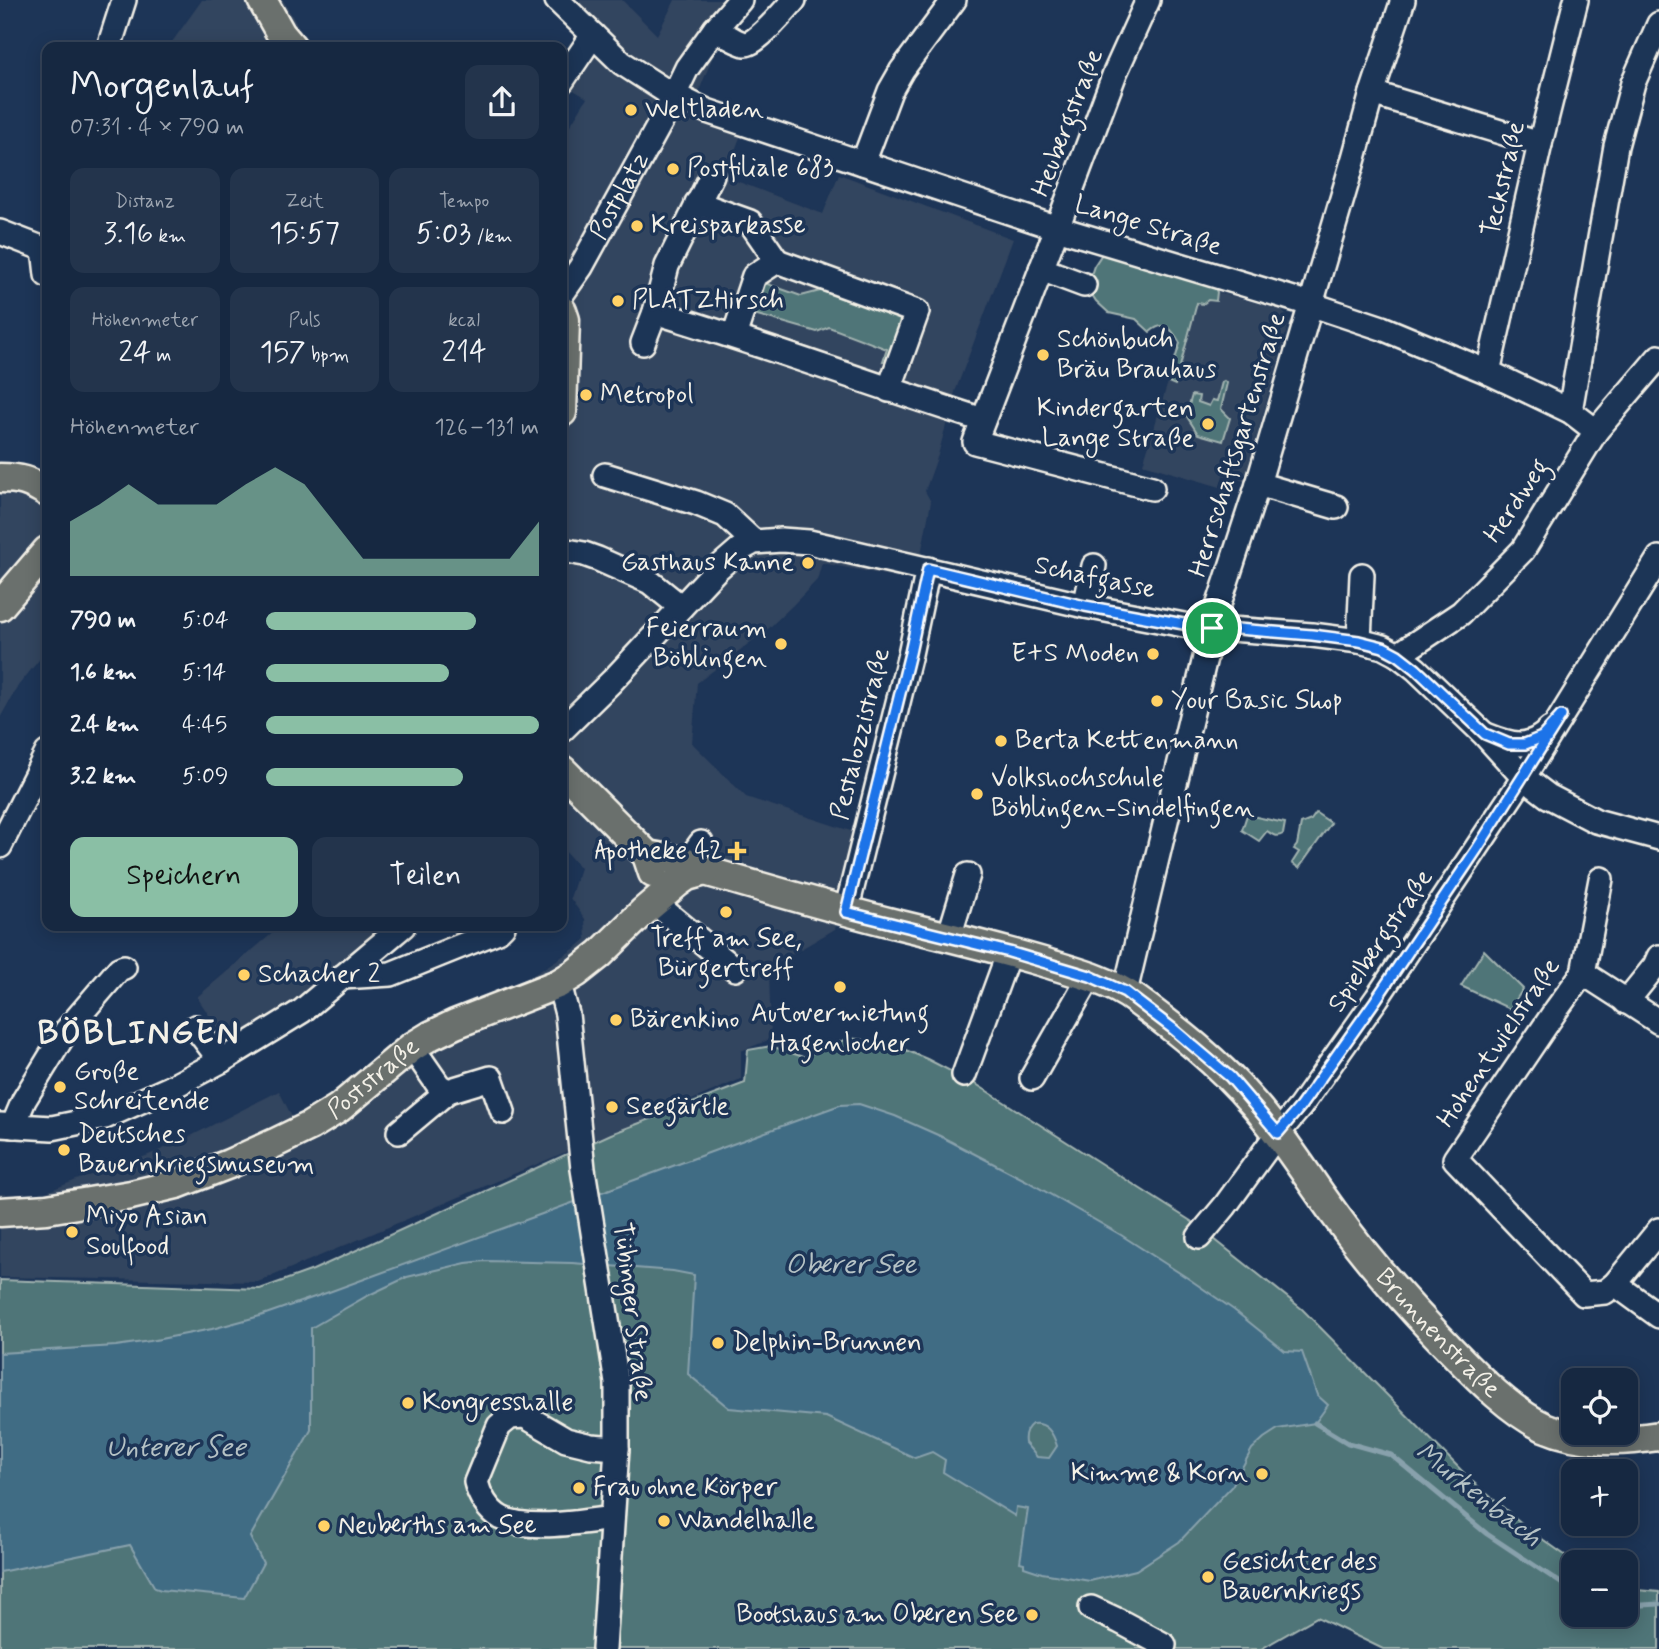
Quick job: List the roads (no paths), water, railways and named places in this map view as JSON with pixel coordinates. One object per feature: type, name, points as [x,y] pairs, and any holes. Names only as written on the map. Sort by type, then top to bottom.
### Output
[{"type":"main road","points":[[262,0],[281,42]]},
{"type":"main road","points":[[0,478],[20,478],[42,488]]},
{"type":"main road","points":[[0,606],[42,557]]},
{"type":"main road","points":[[567,775],[647,855],[698,858]]},
{"type":"main road","name":"Poststraße","points":[[647,855],[654,877],[649,907]]},
{"type":"main road","name":"Brunnenstraße","points":[[698,858],[846,912],[1009,952],[1090,976],[1125,992],[1230,1077],[1278,1133],[1362,1252],[1439,1337],[1496,1393],[1541,1425],[1581,1438],[1602,1441],[1659,1436]]},
{"type":"main road","name":"Poststraße","points":[[0,1212],[47,1209],[131,1195],[177,1184],[229,1164],[310,1126],[339,1108],[412,1047],[430,1036],[558,984],[576,973],[687,876],[698,858]]},
{"type":"street","points":[[111,42],[124,0]]},
{"type":"street","name":"Lange Straße","points":[[557,0],[622,63],[674,95],[707,111],[1058,228],[1382,328],[1488,372],[1570,411],[1596,430]]},
{"type":"street","name":"Postplatz","points":[[567,287],[581,267],[663,118],[687,68],[740,0]]},
{"type":"street","points":[[715,29],[743,44],[750,43],[794,0]]},
{"type":"street","points":[[863,163],[890,90],[954,0]]},
{"type":"street","name":"Heubergstraße","points":[[983,420],[1115,73],[1148,0]]},
{"type":"street","name":"Herrschaftsgartenstraße","points":[[1125,992],[1212,628],[1258,484],[1372,93],[1403,0]]},
{"type":"street","name":"Teckstraße","points":[[1488,372],[1576,0]]},
{"type":"street","points":[[1570,411],[1616,146],[1633,83],[1659,24]]},
{"type":"street","points":[[567,74],[593,35]]},
{"type":"street","points":[[1372,93],[1540,144]]},
{"type":"street","points":[[643,343],[655,312],[667,266],[712,175]]},
{"type":"street","points":[[697,204],[750,222],[777,261],[917,312],[889,390]]},
{"type":"street","points":[[0,232],[42,248]]},
{"type":"street","points":[[734,336],[754,276],[777,261]]},
{"type":"street","points":[[1041,269],[1084,285]]},
{"type":"street","points":[[655,312],[983,420],[975,442],[1152,488]]},
{"type":"street","name":"Herdweg","points":[[1398,655],[1461,612],[1523,550],[1596,430],[1659,357]]},
{"type":"street","points":[[567,725],[717,569],[739,550],[754,542],[725,514],[605,475]]},
{"type":"street","points":[[1258,484],[1336,507]]},
{"type":"street","name":"Schafgasse","points":[[754,542],[809,542],[1085,606],[1189,625],[1312,635],[1383,647],[1416,669],[1485,734],[1523,777],[1548,796],[1586,817],[1659,838]]},
{"type":"street","points":[[567,551],[598,559],[650,582],[681,607]]},
{"type":"street","points":[[1485,734],[1509,744],[1525,744],[1542,737],[1561,716],[1659,558]]},
{"type":"street","points":[[1085,606],[1094,566]]},
{"type":"street","name":"Pestalozzistraße","points":[[846,912],[928,569]]},
{"type":"street","points":[[1359,641],[1362,575]]},
{"type":"street","name":"Spielbergstraße","points":[[1199,1237],[1300,1107],[1375,1001],[1477,849],[1561,716]]},
{"type":"street","points":[[0,846],[42,764]]},
{"type":"street","points":[[949,937],[968,875]]},
{"type":"street","name":"Hohentwielstraße","points":[[1601,878],[1583,973],[1455,1159],[1584,1294],[1605,1292],[1615,1284]]},
{"type":"street","points":[[649,907],[735,969]]},
{"type":"street","points":[[6,1125],[52,1128],[105,1117],[308,1020],[342,977],[397,931]]},
{"type":"street","points":[[342,977],[391,974],[498,931]]},
{"type":"street","points":[[964,1075],[1009,952]]},
{"type":"street","points":[[1626,1002],[1656,965],[1659,957]]},
{"type":"street","points":[[6,1125],[66,1031],[124,967]]},
{"type":"street","points":[[1583,973],[1659,1022]]},
{"type":"street","points":[[1032,1078],[1090,976]]},
{"type":"street","name":"Tübinger Straße","points":[[558,984],[566,1014],[583,1169],[617,1383],[617,1448],[604,1649]]},
{"type":"street","points":[[195,1027],[221,1061]]},
{"type":"street","points":[[412,1047],[439,1087],[448,1091]]},
{"type":"street","points":[[399,1132],[448,1091],[491,1078],[503,1112]]},
{"type":"street","points":[[1659,1230],[1615,1284],[1659,1316]]},
{"type":"street","points":[[612,1518],[529,1525],[500,1517],[483,1501],[476,1482],[499,1426],[510,1417],[526,1416],[566,1440],[617,1448]]},
{"type":"street","points":[[1091,1608],[1163,1647]]},
{"type":"water","name":"Oberer See","points":[[859,1104],[940,1136],[1025,1180],[1121,1235],[1234,1310],[1285,1351],[1302,1352],[1317,1395],[1328,1405],[1315,1423],[1278,1429],[1252,1449],[1232,1486],[1179,1542],[1136,1570],[1090,1581],[1042,1573],[1024,1567],[1024,1563],[1020,1562],[1028,1509],[1016,1507],[1015,1516],[943,1472],[945,1460],[932,1452],[915,1458],[826,1417],[729,1408],[688,1374],[694,1275],[572,1263],[466,1263],[407,1277],[311,1328],[311,1430],[250,1537],[263,1563],[244,1598],[155,1588],[130,1545],[0,1572],[0,1353],[116,1346],[212,1329],[260,1316],[840,1105]],"holes":[[[1037,1424],[1049,1429],[1057,1446],[1049,1458],[1037,1457],[1025,1443],[1028,1428]]]},
{"type":"waterway","name":"Murkenbach","points":[[1315,1423],[1348,1443],[1391,1455],[1487,1534],[1561,1583]]},
{"type":"waterway","name":"Murkenbach","points":[[1638,1605],[1659,1604]]},
{"type":"place","name":"Weltladen","points":[[631,110]]},
{"type":"place","name":"Postfiliale 683","points":[[673,169]]},
{"type":"place","name":"Kreisparkasse","points":[[637,226]]},
{"type":"place","name":"PLATZHirsch","points":[[618,301]]},
{"type":"place","name":"Schönbuch Bräu Brauhaus","points":[[1043,355]]},
{"type":"place","name":"Metropol","points":[[586,395]]},
{"type":"place","name":"Kindergarten Lange Straße","points":[[1208,424]]},
{"type":"place","name":"Gasthaus Kanne","points":[[808,563]]},
{"type":"place","name":"Feierraum Böblingen","points":[[781,644]]},
{"type":"place","name":"E+S Moden","points":[[1153,654]]},
{"type":"place","name":"Your Basic Shop","points":[[1157,701]]},
{"type":"place","name":"Berta Kettenmann","points":[[1001,741]]},
{"type":"place","name":"Volkshochschule Böblingen-Sindelfingen","points":[[977,794]]},
{"type":"place","name":"Apotheke 42","points":[[737,851]]},
{"type":"place","name":"Treff am See, Bürgertreff","points":[[726,912]]},
{"type":"place","name":"Schacher 2","points":[[244,975]]},
{"type":"place","name":"Autovermietung Hagenlocher","points":[[840,987]]},
{"type":"place","name":"Bärenkino","points":[[616,1020]]},
{"type":"place","name":"Große Schreitende","points":[[60,1087]]},
{"type":"place","name":"Seegärtle","points":[[612,1107]]},
{"type":"place","name":"Deutsches Bauernkriegsmuseum","points":[[64,1150]]},
{"type":"place","name":"Miyo Asian Soulfood","points":[[72,1232]]},
{"type":"place","name":"Delphin-Brunnen","points":[[718,1343]]},
{"type":"place","name":"Kongresshalle","points":[[408,1403]]},
{"type":"place","name":"Kimme & Korn","points":[[1262,1474]]},
{"type":"place","name":"Frau ohne Körper","points":[[579,1488]]},
{"type":"place","name":"Wandelhalle","points":[[664,1521]]},
{"type":"place","name":"Neuberths am See","points":[[324,1526]]},
{"type":"place","name":"Gesichter des Bauernkriegs","points":[[1208,1577]]},
{"type":"place","name":"Bootshaus am Oberen See","points":[[1032,1615]]},
{"type":"district","name":"BÖBLINGEN","points":[[139,1034]]},
{"type":"water label","name":"Unterer See","points":[[176,1448]]}]
